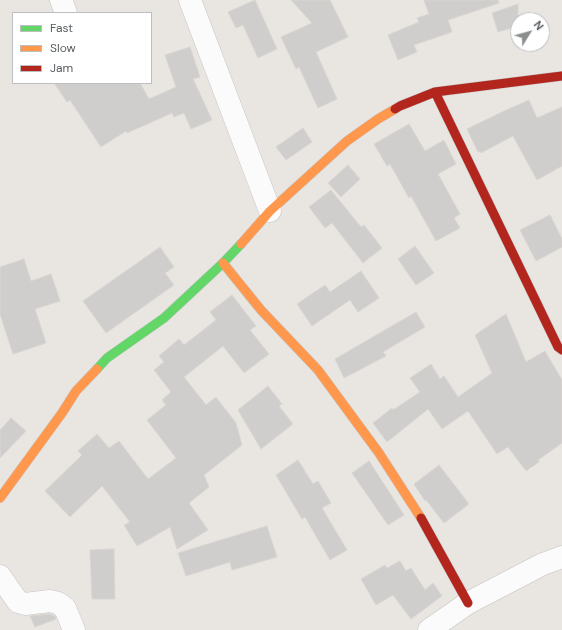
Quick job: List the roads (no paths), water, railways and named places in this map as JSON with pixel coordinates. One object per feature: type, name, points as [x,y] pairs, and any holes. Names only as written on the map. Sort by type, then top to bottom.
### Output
[{"type":"street","points":[[61,0],[66,12]]},
{"type":"street","points":[[190,0],[270,211]]},
{"type":"street","points":[[0,498],[62,413],[76,391],[107,358],[164,318],[223,264],[270,211],[347,141],[378,119],[400,106],[436,92],[562,76]]},
{"type":"street","points":[[436,92],[558,348],[562,350]]},
{"type":"street","points":[[223,264],[261,310],[318,370],[379,453],[424,522],[468,603]]},
{"type":"street","points":[[429,630],[468,603],[543,564],[562,556]]},
{"type":"street","points":[[0,576],[18,602],[25,604],[50,601],[58,603],[65,608],[74,630]]}]
